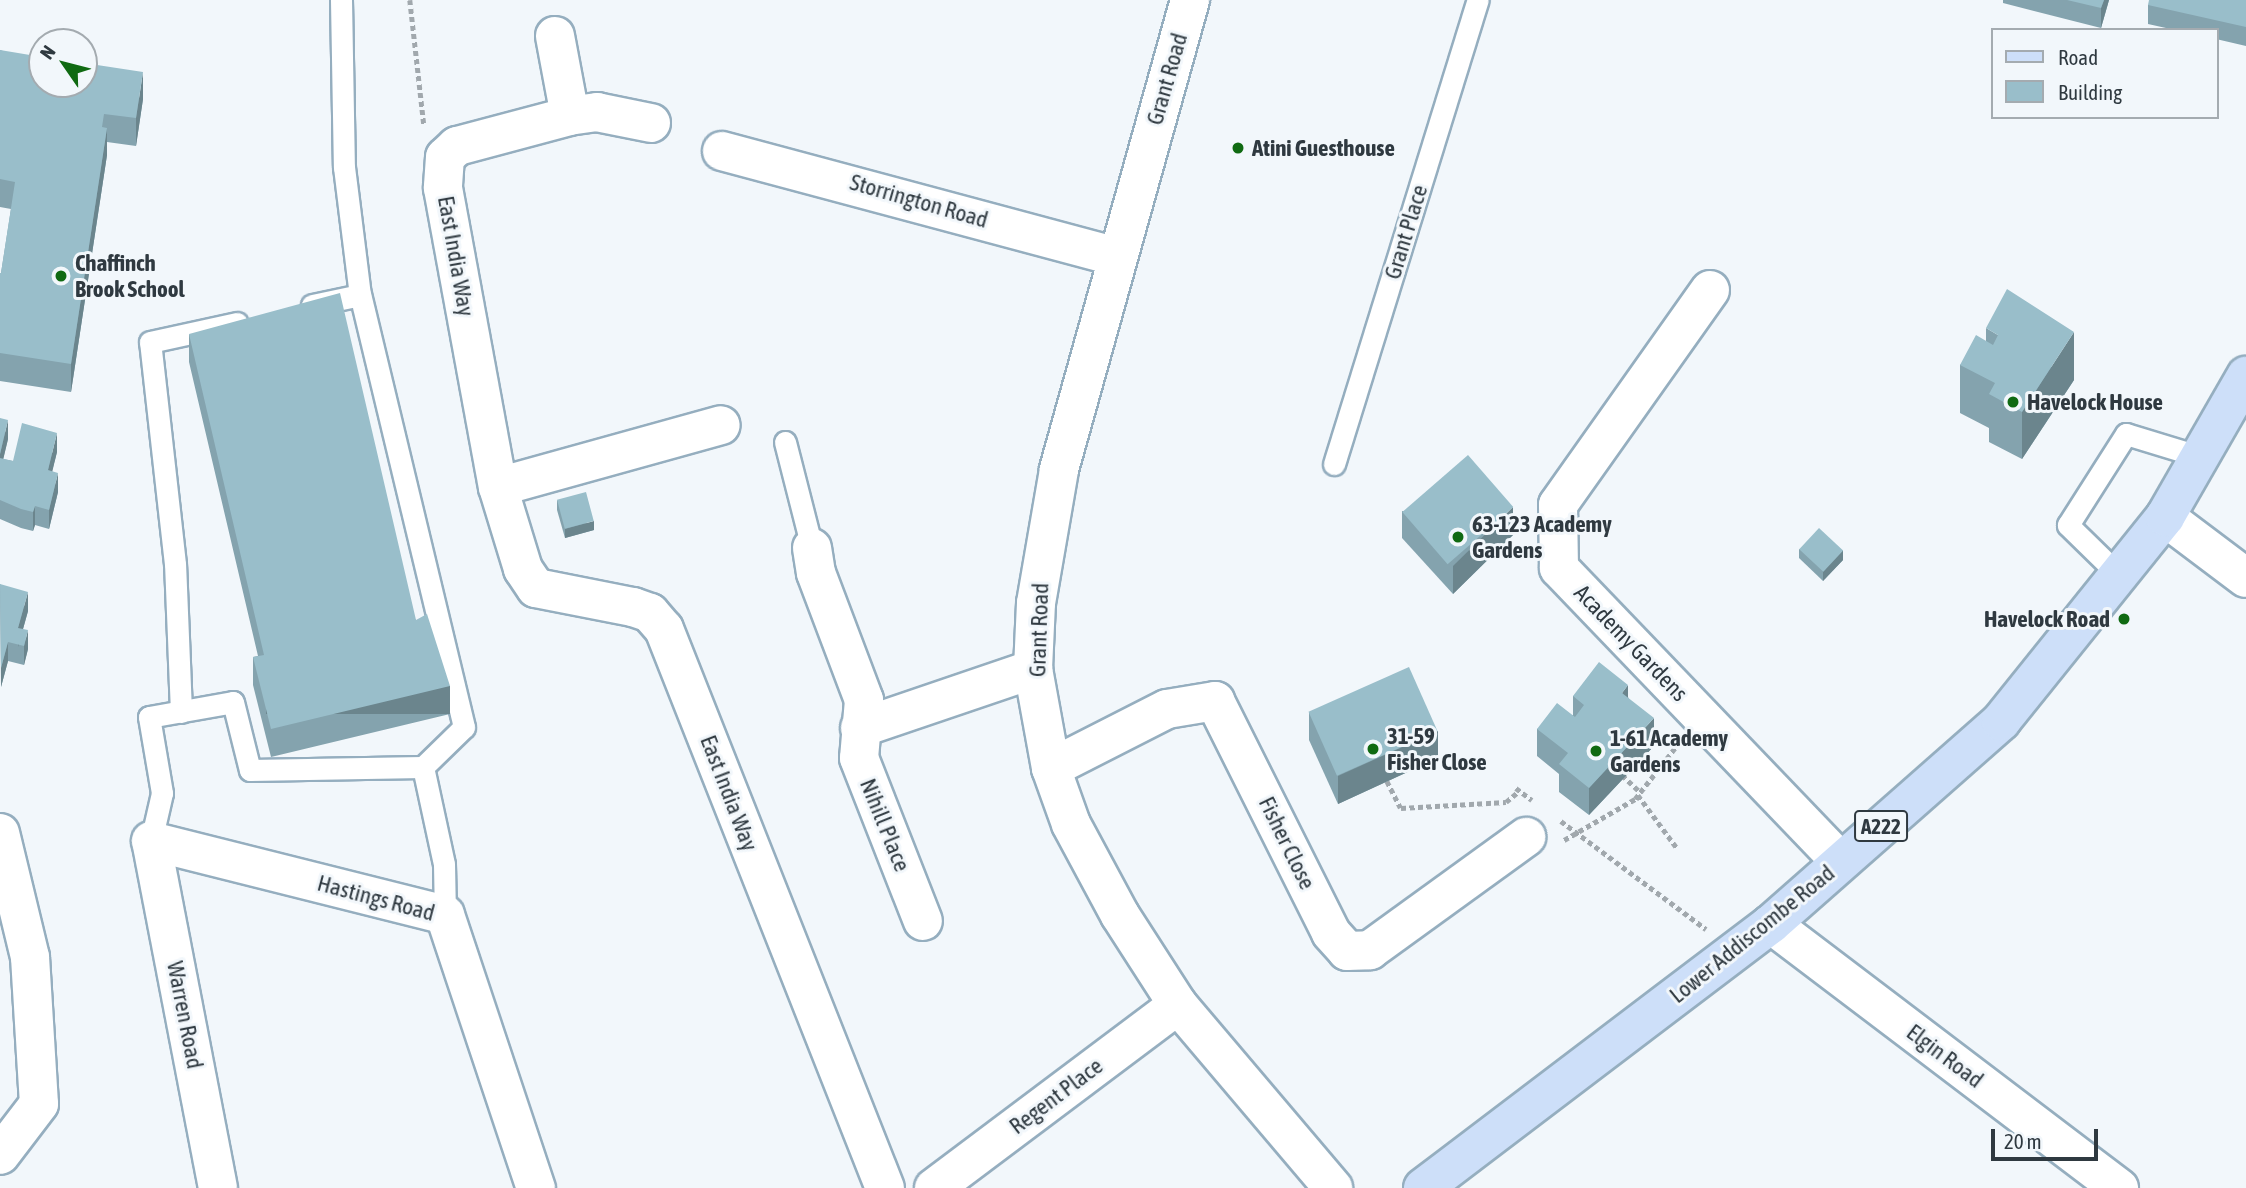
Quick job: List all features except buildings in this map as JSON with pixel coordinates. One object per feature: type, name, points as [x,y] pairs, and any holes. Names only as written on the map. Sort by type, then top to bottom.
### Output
[{"type":"main road","name":"Lower Addiscombe Road","points":[[1423,1188],[1771,924],[2001,720],[2165,517],[2202,457],[2246,376]]},
{"type":"street","name":"Grant Road","points":[[1190,0],[1115,256],[1059,470],[1036,603],[1034,670],[1051,768],[1071,824],[1178,1005],[1333,1188]]},
{"type":"street","points":[[555,36],[570,116]]},
{"type":"street","points":[[445,157],[457,146],[570,116],[597,112],[651,124]]},
{"type":"street","name":"Storrington Road","points":[[722,151],[1115,256]]},
{"type":"street","name":"East India Way","points":[[445,157],[443,188],[498,487],[523,569],[536,588],[633,607],[650,613],[664,629],[885,1188]]},
{"type":"street","name":"Academy Gardens","points":[[1710,290],[1558,505],[1559,568],[1841,862]]},
{"type":"street","points":[[498,487],[721,425]]},
{"type":"street","points":[[2165,517],[2246,578]]},
{"type":"street","name":"Nihill Place","points":[[812,548],[816,573],[864,700],[859,758],[923,920]]},
{"type":"street","points":[[860,728],[1034,670]]},
{"type":"street","name":"Fisher Close","points":[[1051,768],[1167,709],[1215,701],[1331,933],[1347,951],[1370,950],[1538,818]]},
{"type":"street","points":[[0,833],[15,957],[39,1104],[0,1156]]},
{"type":"street","name":"Hastings Road","points":[[152,841],[445,915],[536,1188]]},
{"type":"street","name":"Warren Road","points":[[152,841],[218,1188]]},
{"type":"street","name":"Elgin Road","points":[[1771,924],[2119,1188]]},
{"type":"street","name":"Regent Place","points":[[934,1188],[1178,1005]]},
{"type":"lane","points":[[152,841],[162,793],[149,717],[233,702],[250,771],[423,767],[464,727],[360,295],[344,166],[341,0]]},
{"type":"lane","name":"Grant Place","points":[[1334,464],[1478,0]]},
{"type":"lane","points":[[295,310],[360,295]]},
{"type":"lane","points":[[181,712],[175,564],[150,342],[255,318]]},
{"type":"lane","points":[[2120,576],[2068,525],[2126,434],[2202,457]]},
{"type":"lane","points":[[785,442],[812,548]]},
{"type":"lane","points":[[423,767],[444,864],[445,915]]},
{"type":"path","points":[[410,0],[425,128],[445,157]]},
{"type":"path","points":[[1578,834],[1638,793],[1701,716]]},
{"type":"path","points":[[1622,774],[1677,848]]},
{"type":"path","points":[[1387,781],[1401,808],[1506,802],[1518,789],[1538,818],[1578,834],[1735,950]]},
{"type":"place","name":"Atini Guesthouse","points":[[1238,148]]},
{"type":"place","name":"Chaffinch Brook School","points":[[61,276]]},
{"type":"place","name":"Havelock House","points":[[2013,402]]},
{"type":"place","name":"63-123 Academy Gardens","points":[[1458,537]]},
{"type":"place","name":"Havelock Road","points":[[2124,619]]},
{"type":"place","name":"31-59 Fisher Close","points":[[1373,749]]},
{"type":"place","name":"1-61 Academy Gardens","points":[[1596,751]]}]
